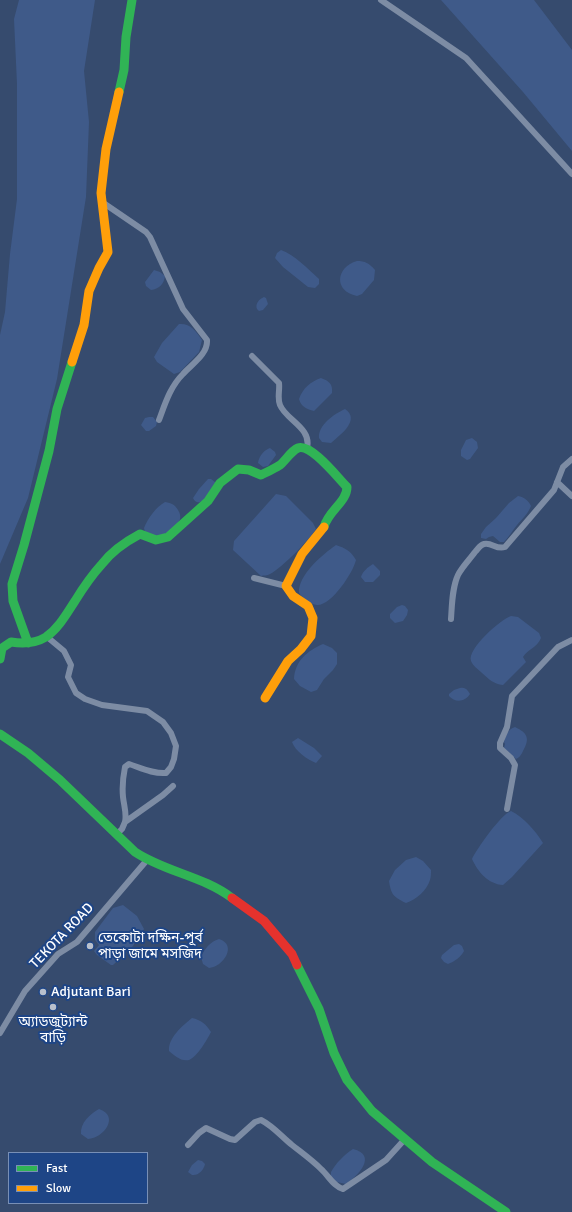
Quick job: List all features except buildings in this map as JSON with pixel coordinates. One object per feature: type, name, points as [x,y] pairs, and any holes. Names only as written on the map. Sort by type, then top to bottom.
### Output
[{"type":"street","points":[[28,643],[13,601],[12,584],[49,451],[57,409],[84,326],[89,291],[108,252],[106,242],[106,221],[101,193],[106,149],[124,70],[126,37],[132,0]]},
{"type":"street","points":[[381,0],[466,58],[572,174]]},
{"type":"street","points":[[102,202],[146,232],[150,237],[183,309],[207,340],[207,346],[203,354],[182,374],[172,388],[159,420]]},
{"type":"street","points":[[252,356],[279,383],[280,393],[278,398],[280,406],[304,432],[309,442],[307,448]]},
{"type":"street","points":[[0,660],[2,648],[11,642],[21,644],[28,643],[51,634],[68,612],[96,570],[111,554],[130,539],[140,534],[156,540],[168,537],[208,501],[220,483],[238,469],[249,470],[260,475],[281,464],[297,448],[303,447],[307,448],[347,487],[347,493],[326,519],[324,527],[302,554],[286,586]]},
{"type":"street","points":[[451,618],[452,599],[458,575],[473,555],[484,544],[500,548],[505,547],[551,494],[563,467],[572,459]]},
{"type":"street","points":[[557,482],[572,496]]},
{"type":"street","points":[[254,578],[286,586],[293,596],[308,606],[313,618],[311,636],[301,649],[288,661],[265,698]]},
{"type":"street","points":[[46,636],[64,651],[71,665],[68,677],[76,694],[102,705],[147,711],[163,722],[171,733],[176,746],[174,759],[171,767],[166,773],[152,772],[129,764],[125,768],[123,790],[124,809],[126,814],[125,822],[122,829],[116,835]]},
{"type":"street","points":[[507,809],[515,765],[512,758],[500,748],[500,743],[507,727],[512,696],[558,647],[572,640]]},
{"type":"street","points":[[0,734],[28,753],[60,780],[135,852],[147,860],[220,889],[264,921],[292,954],[319,1009],[334,1053],[347,1080],[372,1111],[432,1162],[506,1212]]},
{"type":"street","points":[[125,822],[173,786]]},
{"type":"street","name":"TEKOTA ROAD","points":[[0,1033],[25,991],[58,954],[77,942],[147,860]]},
{"type":"street","points":[[188,1145],[206,1128],[235,1140],[250,1126],[258,1120],[261,1120],[272,1127],[291,1145],[314,1162],[343,1189],[386,1160],[405,1138]]},
{"type":"water","points":[[19,0],[95,0],[84,71],[89,122],[86,197],[57,379],[28,498],[0,564],[0,335],[5,312],[17,199],[17,84],[14,19]]},
{"type":"water","points":[[441,0],[534,0],[572,50],[572,151],[523,92]]},
{"type":"water","points":[[281,250],[296,259],[319,279],[319,284],[315,288],[308,287],[283,267],[275,258],[277,253]]},
{"type":"water","points":[[357,261],[367,263],[375,270],[374,280],[362,294],[357,296],[344,289],[340,279],[341,273],[345,268]]},
{"type":"water","points":[[154,270],[165,276],[161,286],[151,290],[146,286],[145,282]]},
{"type":"water","points":[[264,297],[266,298],[268,304],[263,310],[259,311],[257,309],[257,304],[259,300]]},
{"type":"water","points":[[179,324],[190,326],[202,340],[199,352],[180,372],[174,374],[157,362],[154,357],[162,343]]},
{"type":"water","points":[[321,378],[330,383],[332,393],[314,411],[303,406],[299,399],[307,386],[313,381]]},
{"type":"water","points":[[345,409],[351,418],[344,432],[331,443],[322,442],[319,438],[319,433],[324,424]]},
{"type":"water","points":[[153,417],[157,422],[156,426],[149,431],[146,431],[141,425],[145,418]]},
{"type":"water","points":[[472,438],[477,442],[478,448],[470,459],[467,460],[461,456],[461,450],[466,440]]},
{"type":"water","points":[[270,448],[276,455],[268,466],[263,467],[258,463],[259,458]]},
{"type":"water","points":[[208,479],[215,482],[215,486],[205,499],[198,502],[193,498]]},
{"type":"water","points":[[276,494],[286,496],[313,523],[316,529],[302,546],[281,566],[269,575],[261,576],[233,550],[234,541]]},
{"type":"water","points":[[518,496],[529,502],[531,506],[527,514],[506,540],[504,542],[500,542],[493,536],[486,539],[481,538],[481,534],[486,527],[509,503]]},
{"type":"water","points":[[165,502],[176,507],[180,515],[180,519],[175,527],[158,538],[145,532],[144,528],[153,513]]},
{"type":"water","points":[[336,545],[350,552],[356,560],[351,573],[335,595],[323,604],[317,605],[305,599],[299,593],[302,579],[324,554]]},
{"type":"water","points":[[373,564],[380,571],[380,575],[373,582],[365,582],[361,577],[366,569]]},
{"type":"water","points":[[402,605],[408,610],[407,615],[403,621],[395,623],[390,618],[390,614],[397,607]]},
{"type":"water","points":[[511,616],[518,617],[539,633],[541,638],[537,644],[523,657],[526,662],[503,685],[496,684],[473,664],[471,661],[471,656],[474,649],[492,629]]},
{"type":"water","points":[[323,644],[332,648],[337,653],[337,664],[317,690],[311,692],[300,686],[294,679],[295,673],[299,662],[303,657]]},
{"type":"water","points":[[460,688],[468,691],[470,694],[468,697],[457,701],[449,696],[449,694],[454,690]]},
{"type":"water","points":[[515,727],[525,734],[527,740],[522,754],[516,759],[504,748],[504,742],[509,731]]},
{"type":"water","points":[[298,738],[314,748],[322,756],[316,763],[309,760],[296,749],[292,742]]},
{"type":"water","points":[[511,811],[529,825],[543,843],[503,885],[488,880],[480,873],[472,859],[495,825],[501,818]]},
{"type":"water","points":[[416,857],[423,861],[431,870],[429,884],[414,900],[406,903],[393,895],[389,881],[395,870],[406,860]]},
{"type":"water","points":[[123,905],[137,916],[144,929],[133,946],[113,965],[111,965],[94,951],[99,945],[95,940],[95,932],[113,908]]},
{"type":"water","points":[[219,939],[225,942],[228,951],[219,964],[209,968],[203,964],[201,957],[208,946]]},
{"type":"water","points":[[459,944],[462,946],[464,951],[461,955],[448,964],[444,962],[441,958],[442,955],[454,945]]},
{"type":"water","points":[[192,1018],[203,1023],[211,1032],[204,1044],[192,1058],[189,1060],[183,1060],[169,1051],[169,1046],[176,1033]]},
{"type":"water","points":[[99,1109],[105,1112],[109,1121],[104,1131],[94,1138],[88,1139],[81,1134],[82,1126],[92,1113]]},
{"type":"water","points":[[353,1149],[360,1152],[364,1156],[365,1161],[363,1166],[356,1176],[346,1184],[337,1182],[331,1177],[331,1172],[340,1159]]},
{"type":"water","points":[[198,1160],[205,1164],[198,1174],[192,1175],[188,1172],[192,1165]]},
{"type":"traffic: fast","points":[[119,92],[124,70],[126,37],[132,0]]},
{"type":"traffic: fast","points":[[28,643],[13,601],[12,584],[49,451],[57,409],[72,362]]},
{"type":"traffic: fast","points":[[0,659],[2,648],[11,642],[34,642],[51,633],[62,620],[84,586],[110,555],[119,547],[140,534],[156,540],[168,537],[208,501],[220,483],[238,469],[249,470],[261,475],[280,465],[293,451],[298,448],[303,448],[310,451],[324,462],[347,487],[344,497],[329,516],[324,527]]},
{"type":"traffic: fast","points":[[0,734],[28,753],[60,780],[135,852],[159,865],[209,884],[232,898]]},
{"type":"traffic: fast","points":[[297,965],[319,1009],[334,1053],[347,1080],[372,1111],[432,1162],[506,1212]]},
{"type":"traffic: slow","points":[[72,362],[84,325],[89,291],[108,252],[101,193],[106,149],[119,92]]},
{"type":"traffic: slow","points":[[265,698],[288,661],[301,649],[311,636],[313,618],[308,606],[293,596],[286,586],[302,554],[324,527]]},
{"type":"traffic: jam","points":[[232,898],[264,921],[292,954],[297,965]]},
{"type":"place","name":"তেকোটা দক্ষিন-পূর্ব পাড়া জামে মসজিদ","points":[[90,946]]},
{"type":"place","name":"Adjutant Bari","points":[[43,992]]},
{"type":"place","name":"অ্যাডজুট্যান্ট বাড়ি","points":[[53,1007]]}]
